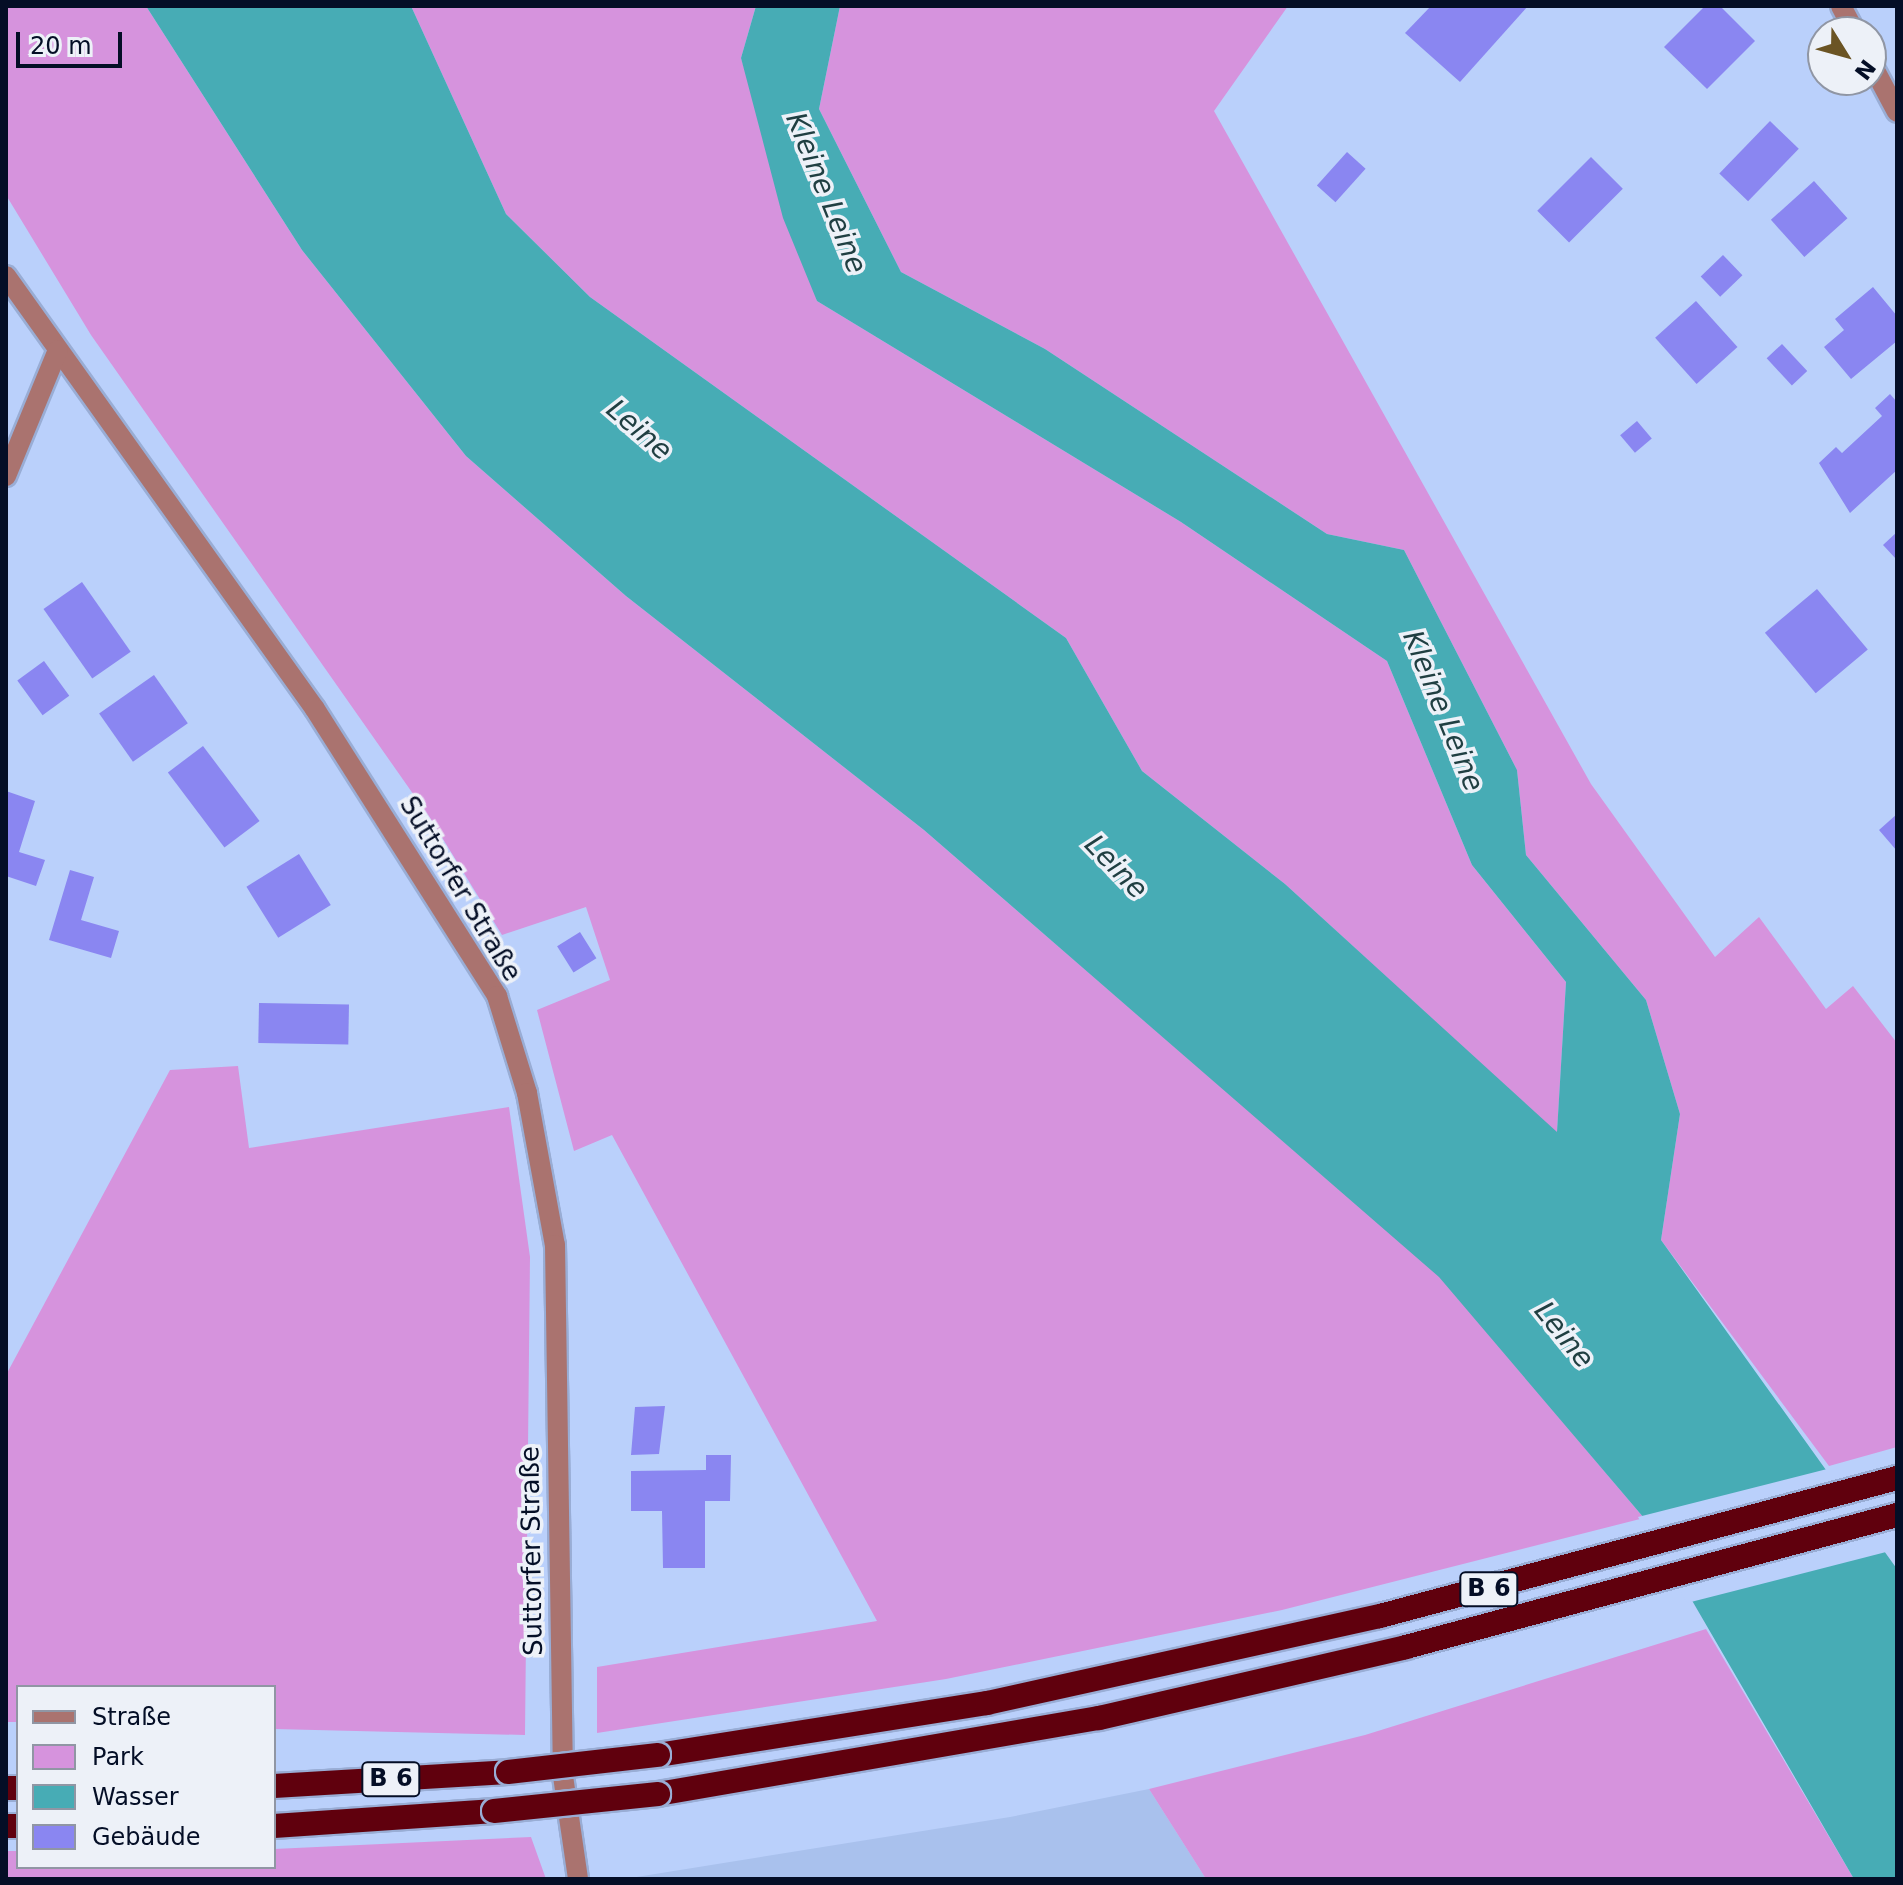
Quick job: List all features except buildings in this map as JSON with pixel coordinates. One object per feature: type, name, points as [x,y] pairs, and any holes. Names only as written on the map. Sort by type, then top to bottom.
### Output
[{"type":"highway","name":"B 6","points":[[276,1786],[508,1772],[658,1755],[1077,1684],[1411,1609],[1897,1478]]},
{"type":"highway","name":"B 6","points":[[276,1826],[494,1811],[658,1794],[1099,1718],[1406,1647],[1897,1515]]},
{"type":"street","points":[[1887,93],[1897,112]]},
{"type":"street","name":"Suttorfer Straße","points":[[6,276],[315,709],[497,996],[527,1093],[555,1245],[563,1776],[578,1879]]},
{"type":"street","points":[[6,476],[58,350]]},
{"type":"shaded area","points":[[1149,1789],[1206,1879],[624,1879],[1010,1817]]},
{"type":"green space","points":[[6,6],[146,6],[302,250],[466,456],[626,596],[924,830],[1439,1276],[1644,1518],[1282,1610],[946,1679],[597,1733],[597,1667],[877,1621],[612,1135],[574,1151],[537,1010],[610,980],[586,907],[502,935],[430,818],[91,335],[6,195]]},
{"type":"green space","points":[[411,6],[756,6],[741,58],[817,301],[1181,522],[1387,661],[1472,865],[1566,982],[1557,1133],[1285,884],[1142,771],[1066,638],[590,297],[506,214]]},
{"type":"green space","points":[[840,6],[1288,6],[1214,111],[1591,784],[1715,957],[1759,917],[1826,1009],[1853,986],[1897,1043],[1897,1447],[1829,1466],[1661,1240],[1680,1114],[1646,1000],[1526,855],[1517,770],[1404,550],[1327,534],[1045,349],[901,272],[819,109]]},
{"type":"green space","points":[[238,1066],[249,1148],[509,1107],[530,1257],[525,1735],[276,1729],[276,1685],[16,1685],[16,1722],[6,1722],[6,1375],[170,1070]]},
{"type":"green space","points":[[1706,1629],[1854,1879],[1206,1879],[1149,1789],[1365,1735]]},
{"type":"green space","points":[[531,1837],[546,1879],[6,1879],[6,1851],[16,1851],[16,1869],[276,1869],[276,1849]]},
{"type":"water","points":[[146,6],[411,6],[506,214],[590,297],[1066,638],[1142,771],[1285,884],[1557,1132],[1566,982],[1472,865],[1387,661],[1181,522],[817,301],[783,218],[741,58],[756,6],[840,6],[819,109],[901,272],[1045,349],[1327,534],[1404,550],[1517,770],[1526,855],[1646,1000],[1680,1114],[1661,1240],[1897,1569],[1897,1879],[1854,1879],[1644,1518],[1439,1277],[924,830],[626,596],[466,456],[302,250]]},
{"type":"pier","points":[[1835,1467],[1890,1551],[1687,1603],[1638,1517]]},
{"type":"water label","name":"Kleine Leine","points":[[826,193]]},
{"type":"water label","name":"Leine","points":[[639,430]]},
{"type":"water label","name":"Kleine Leine","points":[[1443,711]]},
{"type":"water label","name":"Leine","points":[[1116,867]]},
{"type":"water label","name":"Leine","points":[[1564,1335]]}]
